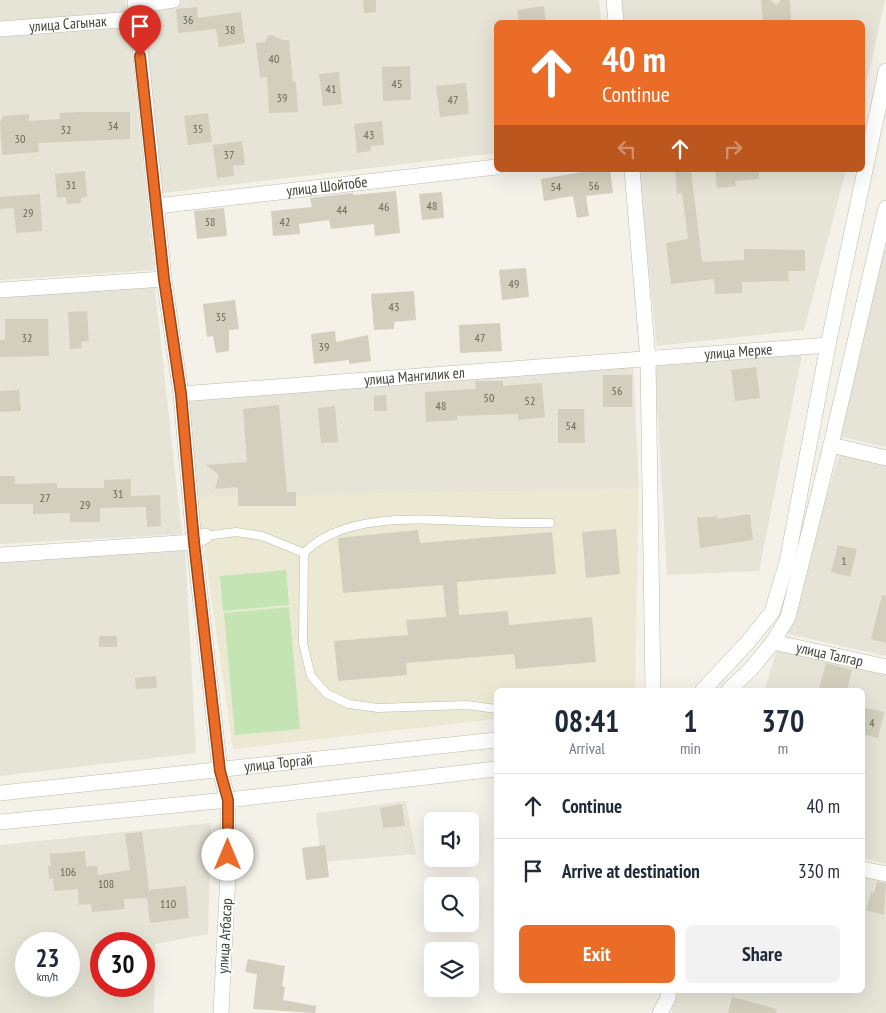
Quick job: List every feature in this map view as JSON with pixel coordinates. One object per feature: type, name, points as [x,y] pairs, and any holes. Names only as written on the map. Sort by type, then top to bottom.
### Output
[{"type":"street","name":"улица Сагынак","points":[[0,28],[135,8],[173,0]]},
{"type":"street","points":[[614,0],[616,20]]},
{"type":"street","name":"улица Атбасар","points":[[135,8],[164,279],[200,539],[220,771],[228,800],[228,874],[221,1013]]},
{"type":"street","points":[[867,133],[886,71]]},
{"type":"street","name":"улица Шойтобе","points":[[157,206],[494,167]]},
{"type":"street","points":[[632,172],[648,359],[653,688]]},
{"type":"street","points":[[705,688],[748,642],[772,612],[787,562],[860,172]]},
{"type":"street","points":[[730,688],[751,669],[773,642],[788,617],[882,245],[886,208]]},
{"type":"street","points":[[0,290],[164,279]]},
{"type":"street","name":"улица Мерке","points":[[648,359],[828,345]]},
{"type":"street","name":"улица Мангилик ел","points":[[181,394],[648,359]]},
{"type":"street","points":[[831,445],[886,458]]},
{"type":"street","points":[[0,555],[200,539]]},
{"type":"street","name":"улица Талгар","points":[[773,642],[886,667]]},
{"type":"street","name":"улица Торгай","points":[[0,794],[494,740]]},
{"type":"street","name":"улица Торгай","points":[[0,822],[228,800],[494,769]]},
{"type":"street","points":[[865,870],[886,874]]},
{"type":"street","points":[[660,1013],[668,994]]},
{"type":"street","points":[[668,994],[676,1013]]},
{"type":"lane","points":[[494,710],[467,705],[378,708],[349,704],[327,694],[311,676],[303,643],[304,553],[316,540],[337,532],[374,523],[410,518],[550,523]]},
{"type":"lane","points":[[200,539],[236,532],[262,536],[304,553]]},
{"type":"shaded area","points":[[0,0],[125,0],[127,13],[0,21]]},
{"type":"shaded area","points":[[166,0],[599,0],[601,20],[494,20],[494,153],[162,193],[140,3]]},
{"type":"shaded area","points":[[617,0],[885,0],[865,90],[865,20],[619,20]]},
{"type":"shaded area","points":[[129,28],[154,270],[0,280],[0,35]]},
{"type":"shaded area","points":[[638,172],[845,172],[804,330],[657,346]]},
{"type":"shaded area","points":[[884,249],[886,250],[886,447],[838,436]]},
{"type":"shaded area","points":[[154,280],[182,534],[0,544],[0,291]]},
{"type":"shaded area","points":[[803,349],[759,571],[667,575],[655,366]]},
{"type":"shaded area","points":[[633,360],[639,489],[197,497],[187,392]]},
{"type":"shaded area","points":[[840,453],[886,463],[886,656],[784,633]]},
{"type":"shaded area","points":[[639,489],[635,688],[494,688],[494,719],[233,749],[197,497]]},
{"type":"shaded area","points":[[185,547],[196,753],[0,776],[0,557]]},
{"type":"shaded area","points":[[778,645],[886,669],[886,864],[865,859],[865,688],[766,688]]},
{"type":"shaded area","points":[[406,801],[416,854],[321,862],[316,813]]},
{"type":"shaded area","points":[[211,823],[208,934],[155,944],[155,932],[90,932],[90,997],[154,997],[154,1013],[0,1013],[0,845]]},
{"type":"shaded area","points":[[865,876],[886,881],[886,1013],[672,1013],[674,993],[865,993]]},
{"type":"green space","points":[[286,570],[289,605],[223,611],[220,576]]},
{"type":"green space","points":[[289,607],[300,729],[235,735],[224,613]]},
{"type":"building","points":[[363,0],[376,0],[376,12],[364,13]]},
{"type":"building","points":[[761,0],[770,0],[776,5],[781,0],[790,0],[791,20],[763,20]]},
{"type":"building","points":[[544,6],[546,20],[519,20],[517,10]]},
{"type":"building","points":[[197,7],[198,18],[241,12],[245,43],[219,47],[216,29],[178,33],[176,9]]},
{"type":"building","points":[[272,35],[283,40],[289,40],[293,82],[296,82],[298,112],[269,113],[267,77],[260,78],[256,43],[265,42],[268,36]]},
{"type":"building","points":[[410,66],[411,100],[383,101],[382,67]]},
{"type":"building","points":[[339,72],[342,104],[323,106],[319,74]]},
{"type":"building","points":[[466,83],[469,114],[440,117],[436,86]]},
{"type":"building","points":[[130,112],[130,139],[38,143],[39,152],[2,155],[0,122],[3,116],[29,114],[29,121],[60,119],[59,113]]},
{"type":"building","points":[[208,113],[212,142],[188,145],[184,116]]},
{"type":"building","points":[[382,121],[384,145],[371,146],[371,151],[357,153],[354,124]]},
{"type":"building","points":[[242,141],[245,165],[233,166],[234,176],[217,178],[213,145]]},
{"type":"building","points":[[85,171],[87,197],[81,198],[81,203],[67,204],[66,197],[57,198],[55,174]]},
{"type":"building","points":[[582,172],[610,172],[613,193],[586,196],[589,216],[577,218],[573,196],[544,201],[541,179]]},
{"type":"building","points":[[675,172],[691,172],[702,262],[744,260],[744,249],[805,250],[805,271],[788,271],[789,281],[742,282],[742,293],[715,294],[714,279],[671,284],[666,243],[688,239],[682,193],[677,194]]},
{"type":"building","points":[[715,172],[759,172],[759,179],[735,181],[736,186],[717,188]]},
{"type":"building","points":[[396,191],[400,233],[375,236],[374,224],[331,229],[329,220],[299,224],[300,234],[273,236],[271,211],[312,207],[310,198]]},
{"type":"building","points":[[442,192],[444,218],[422,220],[419,194]]},
{"type":"building","points":[[40,194],[42,231],[16,233],[14,208],[0,209],[0,197]]},
{"type":"building","points":[[224,208],[227,236],[197,239],[194,211]]},
{"type":"building","points":[[526,268],[529,297],[502,300],[499,270]]},
{"type":"building","points":[[414,291],[416,320],[394,322],[394,329],[374,330],[371,294]]},
{"type":"building","points":[[235,300],[239,329],[229,330],[229,351],[216,353],[213,336],[207,337],[203,304]]},
{"type":"building","points":[[87,311],[89,341],[81,342],[82,348],[70,349],[68,312]]},
{"type":"building","points":[[5,319],[48,319],[49,356],[0,357],[0,340],[5,340]]},
{"type":"building","points":[[500,323],[502,351],[460,353],[459,325]]},
{"type":"building","points":[[335,331],[336,342],[368,335],[371,361],[349,364],[349,360],[314,364],[311,334]]},
{"type":"building","points":[[756,367],[760,398],[735,401],[731,370]]},
{"type":"building","points":[[603,375],[632,375],[632,407],[603,407]]},
{"type":"building","points":[[475,381],[503,381],[503,386],[542,383],[545,417],[518,420],[518,414],[457,416],[458,420],[426,422],[425,392],[476,389]]},
{"type":"building","points":[[19,390],[21,411],[0,412],[0,391]]},
{"type":"building","points":[[386,395],[387,411],[374,411],[374,396]]},
{"type":"building","points":[[279,405],[287,492],[296,492],[296,506],[238,506],[238,487],[215,489],[219,475],[206,465],[247,462],[243,409]]},
{"type":"building","points":[[335,406],[338,442],[321,443],[318,408]]},
{"type":"building","points":[[558,409],[584,409],[585,443],[558,443]]},
{"type":"building","points":[[0,476],[15,476],[15,484],[57,483],[57,488],[104,488],[104,480],[131,479],[131,496],[160,495],[161,526],[147,527],[146,507],[100,508],[100,522],[70,522],[70,513],[33,514],[33,504],[0,504]]},
{"type":"building","points":[[750,514],[753,540],[700,548],[697,518],[717,516],[718,519]]},
{"type":"building","points":[[616,529],[620,574],[586,578],[582,532]]},
{"type":"building","points":[[418,530],[420,543],[552,532],[556,574],[457,582],[459,615],[508,611],[509,625],[592,617],[596,662],[516,669],[514,654],[406,663],[407,675],[338,681],[334,641],[408,635],[406,620],[446,617],[443,585],[343,593],[338,538]]},
{"type":"building","points":[[838,545],[857,549],[850,577],[831,572]]},
{"type":"building","points":[[882,595],[886,596],[886,643],[871,639]]},
{"type":"building","points":[[99,636],[117,636],[117,647],[99,647]]},
{"type":"building","points":[[826,663],[852,670],[848,688],[820,688]]},
{"type":"building","points":[[156,676],[157,688],[136,689],[135,678]]},
{"type":"building","points":[[865,708],[884,712],[878,738],[865,735]]},
{"type":"building","points":[[402,804],[405,826],[383,828],[380,808]]},
{"type":"building","points":[[142,832],[149,890],[186,886],[189,918],[150,923],[147,898],[124,899],[125,909],[92,912],[91,904],[79,905],[78,889],[54,891],[53,878],[49,879],[48,866],[51,866],[50,854],[85,851],[86,866],[97,866],[98,875],[130,870],[125,834]]},
{"type":"building","points":[[325,845],[329,877],[306,880],[302,848]]},
{"type":"building","points":[[877,882],[886,883],[884,915],[866,910],[871,892],[874,893]]},
{"type":"building","points":[[248,959],[285,966],[282,986],[285,987],[283,1000],[316,1006],[315,1013],[253,1009],[257,974],[245,972]]},
{"type":"building","points":[[732,997],[777,1009],[776,1013],[728,1013]]},
{"type":"route","points":[[140,56],[164,279],[181,394],[194,542],[220,771],[228,800],[228,855]]}]
